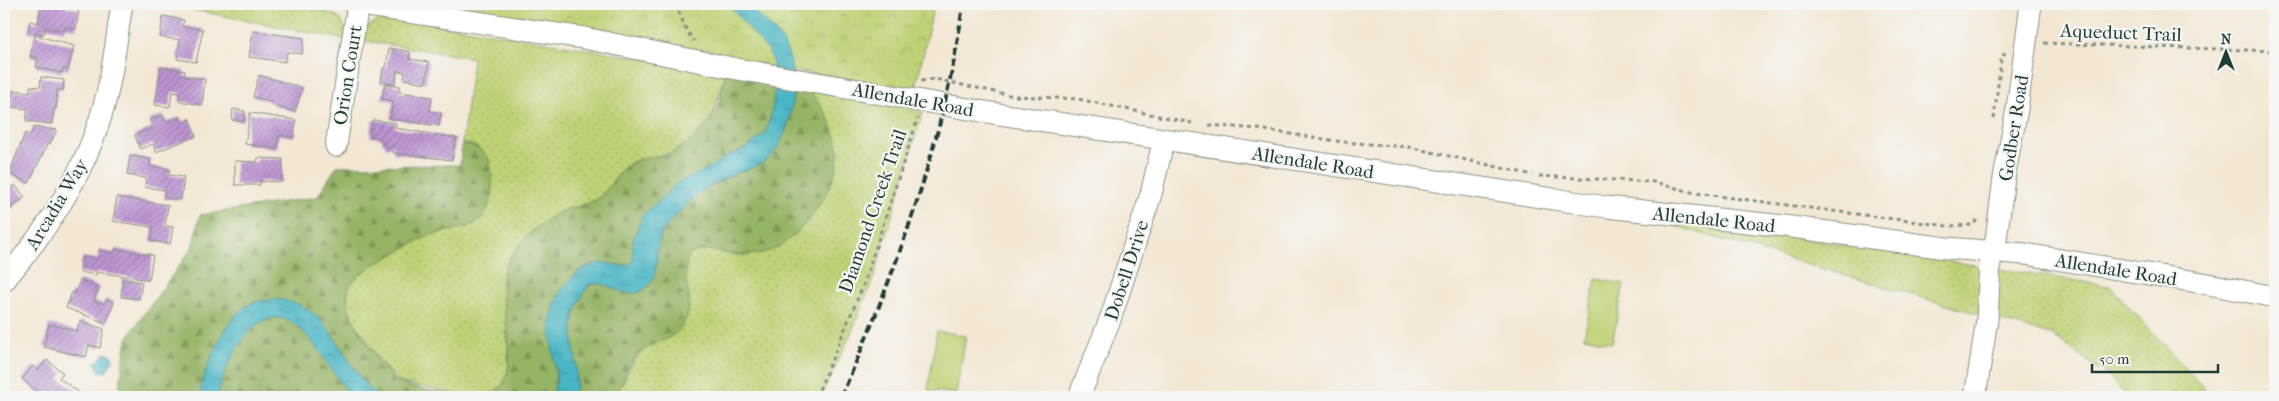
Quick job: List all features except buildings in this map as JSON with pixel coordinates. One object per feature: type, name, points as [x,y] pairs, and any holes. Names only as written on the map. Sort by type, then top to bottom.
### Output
[{"type":"street","name":"Arcadia Way","points":[[4,281],[40,237],[71,187],[82,164],[100,120],[107,94],[122,4]]},
{"type":"street","name":"Allendale Road","points":[[356,4],[584,38],[737,69],[804,80],[919,92],[1164,139],[1606,207],[1813,230],[1946,248],[1993,251],[2142,273],[2275,297]]},
{"type":"street","name":"Orion Court","points":[[336,146],[356,4]]},
{"type":"street","name":"Godber Road","points":[[1975,397],[1987,320],[1990,261],[2017,109],[2031,4]]},
{"type":"street","name":"Dobell Drive","points":[[1079,397],[1093,367],[1111,316],[1151,194],[1164,139]]},
{"type":"path","points":[[676,4],[686,30],[695,43]]},
{"type":"path","points":[[1993,126],[2000,60],[2007,50],[2026,43]]},
{"type":"path","name":"Aqueduct Trail","points":[[2026,43],[2275,51]]},
{"type":"path","points":[[919,92],[923,80],[935,79],[1014,96],[1078,98],[1201,125],[1258,129],[1343,142],[1409,148],[1537,176],[1654,182],[1695,193],[1948,226],[1974,225],[1981,212]]},
{"type":"path","name":"Diamond Creek Trail","points":[[816,397],[840,345],[871,262],[916,124],[919,92]]},
{"type":"green space","points":[[163,4],[253,4],[302,7],[336,16],[343,24],[347,40]]},
{"type":"green space","points":[[420,4],[934,4],[915,92]]},
{"type":"green space","points":[[384,18],[406,19],[726,72],[713,115],[690,142],[671,153],[634,161],[622,169],[603,195],[590,203],[561,211],[532,231],[503,274],[509,366],[504,383],[497,391],[486,397],[469,397],[402,383],[394,379],[354,322],[347,303],[348,290],[352,280],[362,270],[428,236],[465,226],[484,213],[493,193],[489,159],[475,146],[462,143],[473,58],[359,40],[365,27]]},
{"type":"green space","points":[[726,72],[776,86],[771,115],[765,134],[745,149],[729,155],[708,169],[676,184],[659,202],[651,207],[633,252],[633,261],[629,266],[591,264],[576,273],[563,291],[551,321],[556,381],[554,390],[548,397],[484,397],[498,389],[506,377],[509,361],[502,287],[503,273],[513,253],[539,225],[562,211],[584,205],[597,198],[631,163],[640,159],[671,153],[695,137],[716,111]]},
{"type":"green space","points":[[792,84],[804,85],[816,99],[830,122],[838,148],[838,161],[834,176],[818,207],[795,234],[772,250],[746,255],[710,250],[700,250],[690,254],[685,271],[689,304],[688,313],[680,328],[669,338],[648,347],[636,356],[627,370],[615,397],[573,397],[577,379],[573,333],[574,319],[578,304],[589,285],[601,283],[629,293],[656,268],[661,234],[685,206],[697,195],[717,182],[763,162],[771,154],[779,143]]},
{"type":"green space","points":[[804,85],[923,112],[875,274],[853,329],[821,397],[615,397],[636,357],[690,300],[685,271],[690,254],[707,249],[730,254],[794,236],[812,216],[834,176],[839,149],[826,113]]},
{"type":"green space","points":[[462,143],[473,146],[481,151],[490,162],[491,198],[482,218],[470,226],[423,238],[373,265],[353,281],[347,299],[349,310],[355,323],[377,358],[393,378],[408,386],[469,397],[378,397],[365,384],[330,332],[316,315],[262,300],[246,306],[231,320],[205,372],[200,397],[118,397],[127,338],[192,248],[200,215],[317,197],[337,166],[460,165]]},
{"type":"green space","points":[[1623,211],[2110,286],[2212,397],[2128,397],[2109,377],[2054,336]]},
{"type":"green space","points":[[1596,279],[1624,284],[1612,343],[1584,337]]},
{"type":"green space","points":[[268,318],[284,318],[294,323],[303,331],[352,397],[218,397],[226,370],[240,340],[251,327]]},
{"type":"green space","points":[[937,331],[966,336],[956,394],[928,390]]},
{"type":"water","points":[[728,4],[747,4],[780,37],[789,56],[793,89],[792,108],[781,141],[772,154],[761,164],[729,176],[708,188],[689,202],[671,221],[658,241],[653,279],[643,290],[637,293],[630,293],[603,285],[589,285],[578,304],[574,319],[573,333],[577,379],[573,397],[548,397],[554,390],[556,381],[551,331],[552,313],[560,293],[567,284],[583,269],[592,265],[606,263],[622,266],[630,264],[633,261],[633,241],[642,216],[651,207],[659,202],[676,184],[708,169],[729,155],[745,149],[765,134],[771,115],[776,86],[772,59],[768,51]]},
{"type":"water","points":[[279,299],[298,304],[316,315],[330,332],[365,384],[378,397],[352,397],[314,344],[302,331],[290,321],[277,318],[261,322],[248,332],[228,364],[218,397],[200,397],[201,387],[209,362],[222,336],[237,314],[253,303]]},
{"type":"water","points":[[104,354],[112,355],[113,360],[106,372],[99,371],[95,363]]},
{"type":"railway","points":[[841,397],[881,302],[916,205],[944,105],[955,55],[963,4]]}]
